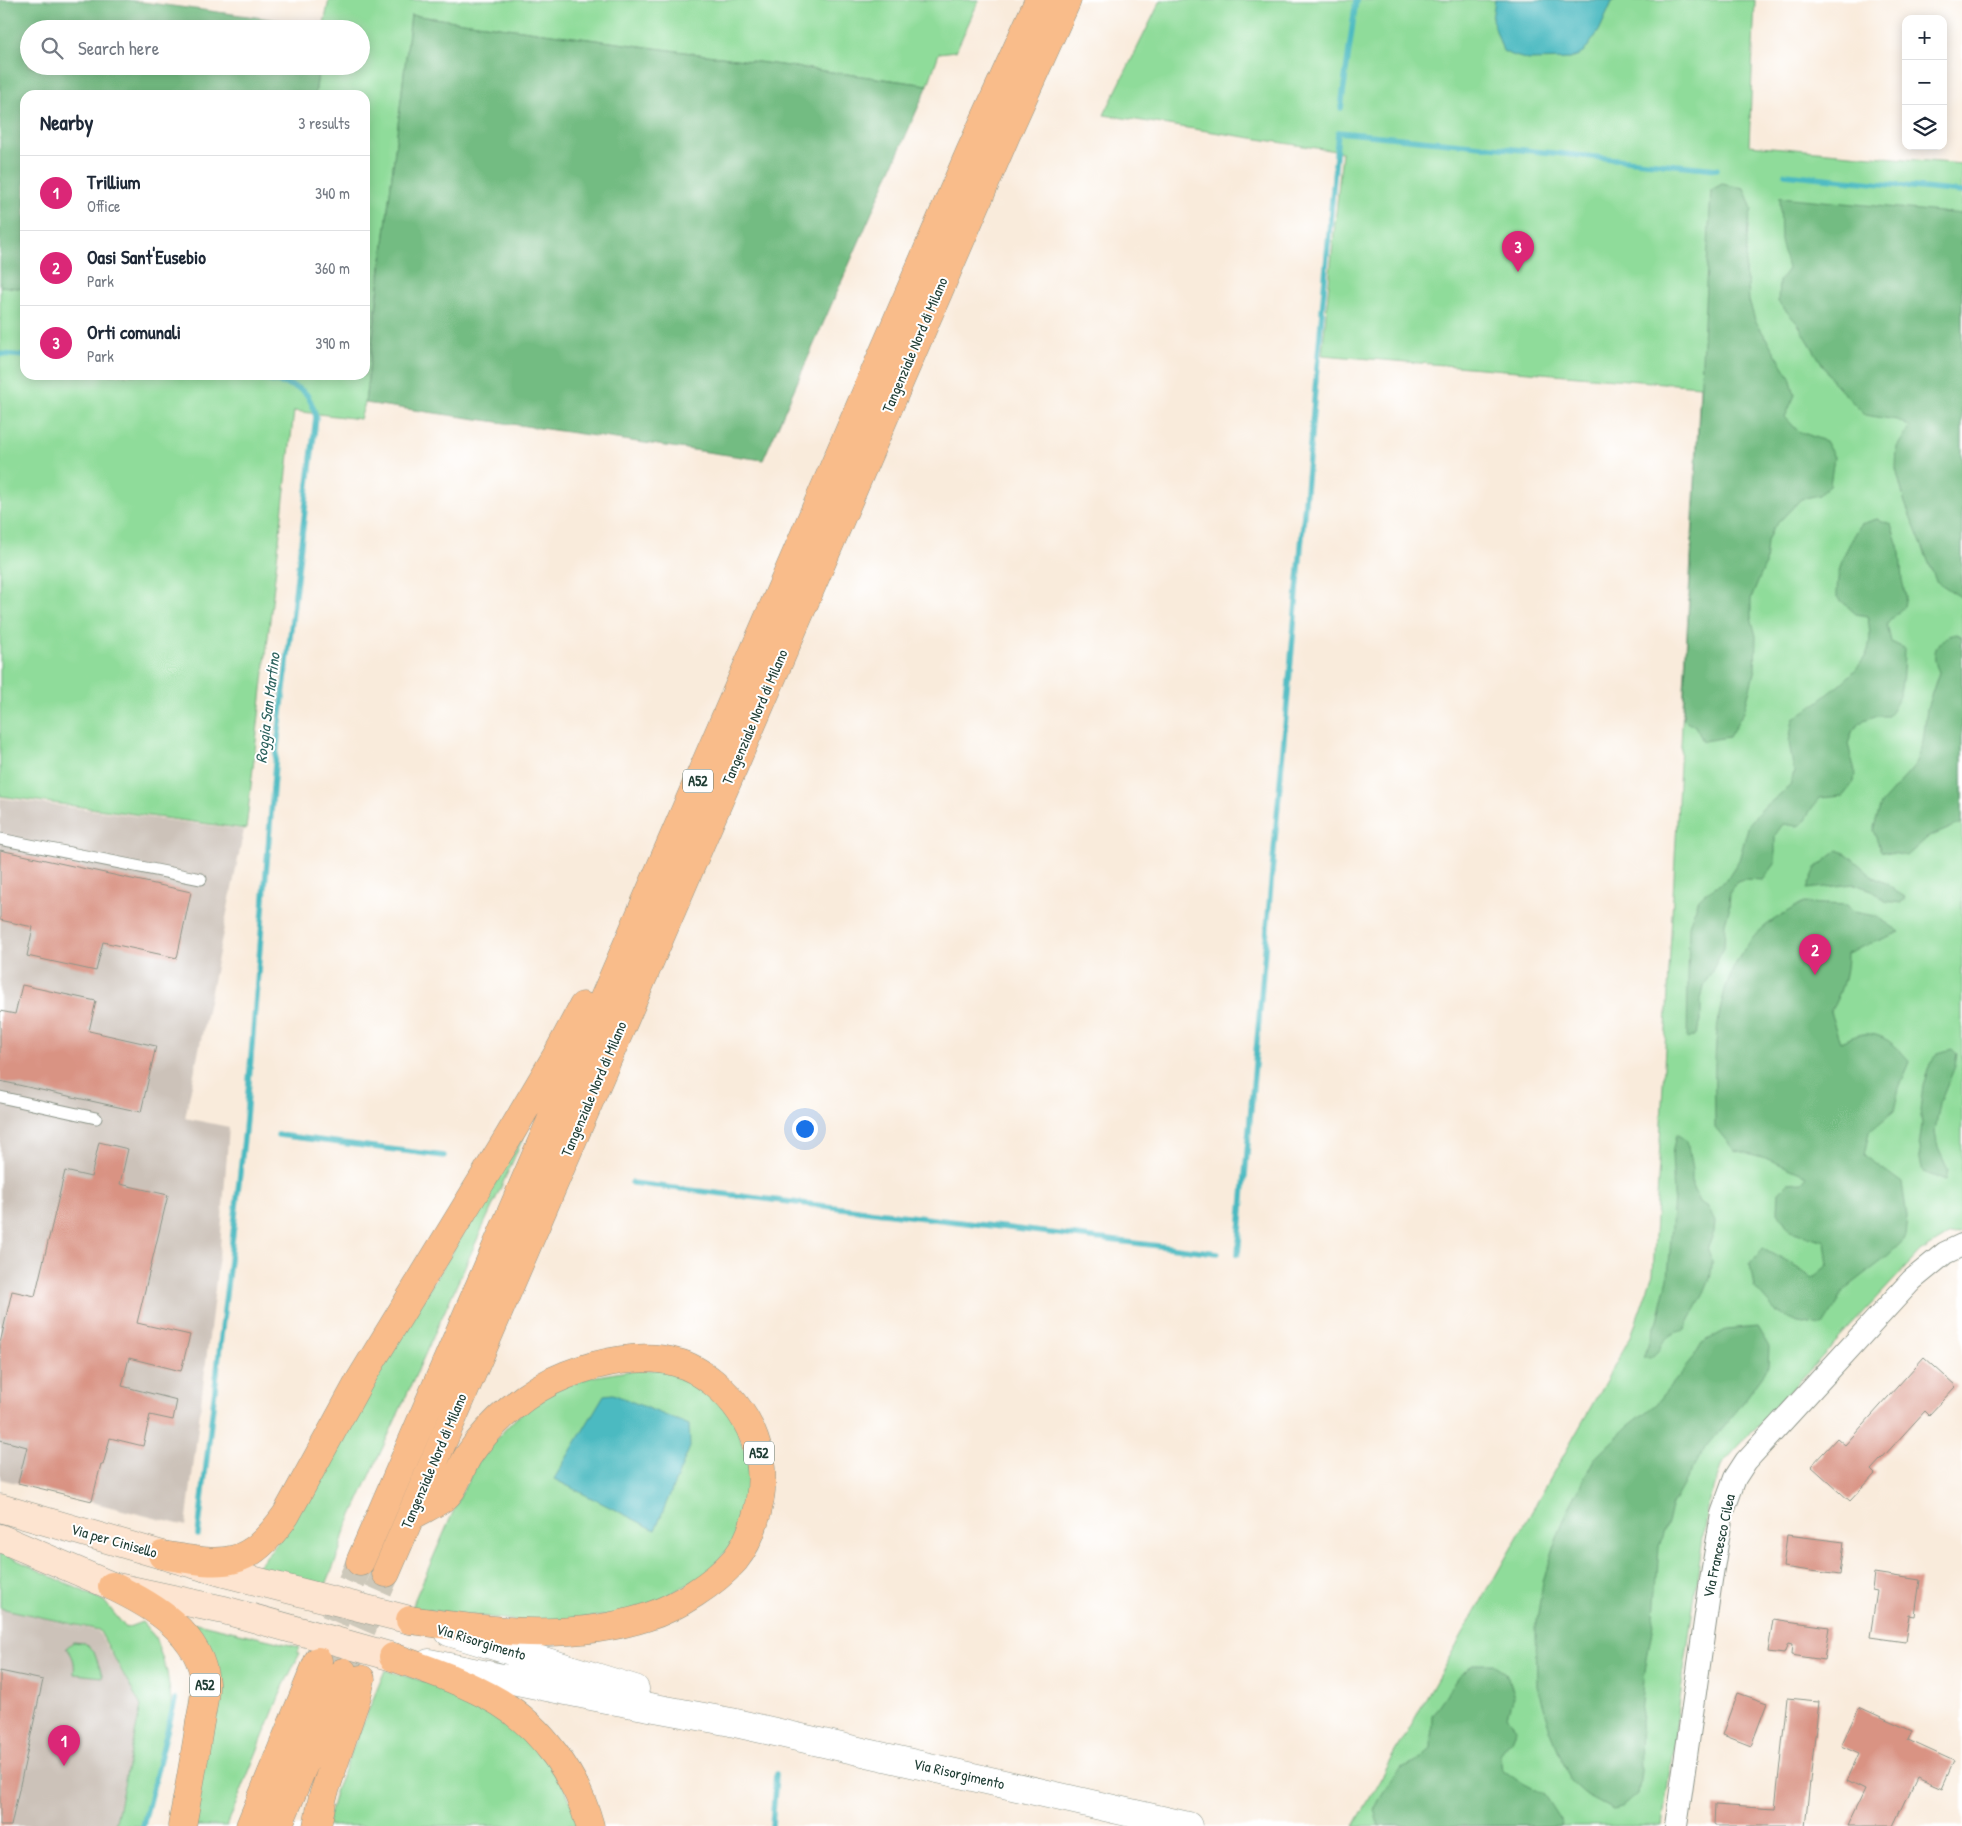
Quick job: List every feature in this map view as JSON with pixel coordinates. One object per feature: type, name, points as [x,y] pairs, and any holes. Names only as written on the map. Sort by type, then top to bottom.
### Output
[{"type":"highway","name":"Tangenziale Nord di Milano","points":[[360,1562],[984,120],[1039,0]]},
{"type":"highway","name":"Tangenziale Nord di Milano","points":[[386,1573],[999,153],[1068,0]]},
{"type":"highway","name":"A52","points":[[162,1555],[208,1563],[231,1562],[257,1549],[273,1534],[286,1515],[360,1380],[509,1136],[578,1015],[714,708],[782,588]]},
{"type":"highway","name":"A52","points":[[410,1517],[447,1495],[467,1457],[478,1443],[494,1425],[524,1398],[564,1375],[612,1362],[657,1359],[679,1363],[708,1378],[743,1413],[753,1434],[760,1460],[761,1495],[751,1531],[744,1546],[735,1560],[719,1574],[694,1593],[670,1607],[649,1616],[607,1627],[585,1630],[505,1632],[410,1620]]},
{"type":"highway","name":"A52","points":[[112,1586],[143,1601],[168,1620],[191,1645],[200,1663],[205,1684],[195,1756],[182,1826]]},
{"type":"highway","points":[[393,1657],[450,1677],[478,1690],[522,1719],[548,1746],[567,1772],[590,1826]]},
{"type":"highway","points":[[250,1826],[318,1661]]},
{"type":"highway","points":[[278,1826],[352,1676],[357,1696],[323,1796],[317,1826]]},
{"type":"main road","name":"Via per Cinisello","points":[[0,1508],[228,1574]]},
{"type":"main road","points":[[0,1538],[112,1586]]},
{"type":"main road","name":"Via Risorgimento","points":[[228,1574],[410,1620]]},
{"type":"main road","name":"Via Risorgimento","points":[[112,1586],[224,1610],[393,1657]]},
{"type":"street","name":"Via Francesco Cilea","points":[[1677,1824],[1722,1514],[1735,1478],[1746,1462],[1912,1280],[1945,1252],[1962,1245]]},
{"type":"street","name":"Via Risorgimento","points":[[410,1620],[616,1683],[731,1722]]},
{"type":"street","name":"Via Risorgimento","points":[[393,1657],[731,1722],[1188,1826]]},
{"type":"lane","points":[[0,838],[201,879]]},
{"type":"lane","points":[[0,1097],[96,1118]]},
{"type":"shaded area","points":[[0,798],[244,830],[185,1118],[229,1127],[220,1247],[186,1526],[0,1479]]},
{"type":"shaded area","points":[[0,1608],[98,1631],[141,1706],[115,1826],[0,1826]]},
{"type":"green space","points":[[0,0],[127,0],[278,20],[20,20],[20,75],[318,75],[316,90],[20,90],[20,288],[0,286]]},
{"type":"green space","points":[[329,0],[979,0],[956,51],[939,53],[928,85],[411,15],[370,361],[370,90],[316,90],[318,75],[370,75],[370,20],[325,20]]},
{"type":"green space","points":[[1161,0],[1755,0],[1749,145],[1962,164],[1962,1232],[1948,1235],[1920,1252],[1722,1464],[1707,1509],[1662,1826],[1354,1826],[1631,1336],[1653,1274],[1700,386],[1322,355],[1342,152],[1104,115]]},
{"type":"green space","points":[[411,15],[928,85],[763,460],[365,403],[368,380],[370,380],[370,361]]},
{"type":"green space","points":[[1722,184],[1744,188],[1752,209],[1748,225],[1745,273],[1749,301],[1755,320],[1790,377],[1795,395],[1785,417],[1798,431],[1825,441],[1834,457],[1830,485],[1819,495],[1801,499],[1773,528],[1767,541],[1765,565],[1751,599],[1751,617],[1756,636],[1755,670],[1744,711],[1729,737],[1703,741],[1695,726],[1683,719],[1711,190]]},
{"type":"green space","points":[[1780,197],[1962,214],[1962,598],[1936,581],[1905,503],[1896,469],[1897,447],[1910,427],[1897,420],[1865,415],[1833,382],[1798,324],[1778,302],[1779,281],[1788,269],[1781,241]]},
{"type":"green space","points":[[0,286],[20,288],[20,380],[368,380],[365,403],[360,419],[294,411],[246,829],[0,796]]},
{"type":"green space","points":[[1877,519],[1891,524],[1900,552],[1902,580],[1906,597],[1904,606],[1887,624],[1891,642],[1904,648],[1902,684],[1897,701],[1888,716],[1875,716],[1864,720],[1853,730],[1848,744],[1855,772],[1854,782],[1843,796],[1820,798],[1802,824],[1797,826],[1783,824],[1775,835],[1775,864],[1763,880],[1744,879],[1737,881],[1730,891],[1729,910],[1725,923],[1724,948],[1704,986],[1701,999],[1701,1022],[1696,1035],[1687,1039],[1689,926],[1697,901],[1705,893],[1726,880],[1739,860],[1749,824],[1761,810],[1790,786],[1794,772],[1789,742],[1793,719],[1847,678],[1864,659],[1870,642],[1867,616],[1856,614],[1837,597],[1837,585],[1840,567],[1850,542],[1861,524]]},
{"type":"green space","points":[[1956,634],[1962,637],[1962,823],[1927,838],[1907,856],[1881,851],[1873,830],[1881,804],[1914,767],[1923,742],[1927,708],[1939,672],[1935,659],[1936,648],[1943,640]]},
{"type":"green space","points":[[1838,850],[1847,854],[1873,877],[1888,884],[1905,897],[1901,903],[1885,901],[1872,890],[1854,884],[1807,889],[1816,868]]},
{"type":"green space","points":[[1802,903],[1847,905],[1854,912],[1876,916],[1900,932],[1847,953],[1843,984],[1830,1012],[1840,1042],[1857,1035],[1877,1035],[1895,1046],[1910,1062],[1899,1088],[1894,1111],[1869,1132],[1864,1155],[1902,1183],[1907,1217],[1905,1236],[1901,1243],[1883,1260],[1843,1291],[1823,1326],[1798,1322],[1775,1311],[1754,1287],[1750,1264],[1763,1248],[1812,1278],[1828,1265],[1825,1241],[1790,1231],[1778,1212],[1779,1192],[1788,1183],[1802,1182],[1807,1176],[1763,1157],[1734,1150],[1715,1127],[1717,1028],[1721,1004],[1728,981],[1738,959],[1757,933]]},
{"type":"green space","points":[[1952,1049],[1957,1054],[1955,1066],[1940,1103],[1935,1131],[1938,1148],[1948,1170],[1946,1181],[1923,1172],[1919,1147],[1922,1124],[1920,1110],[1923,1085],[1930,1064],[1938,1053]]},
{"type":"green space","points":[[526,1132],[344,1533],[339,1553],[325,1587],[253,1571],[272,1550],[364,1395]]},
{"type":"green space","points":[[1676,1134],[1687,1141],[1692,1169],[1692,1186],[1699,1202],[1708,1207],[1715,1221],[1714,1232],[1708,1247],[1712,1265],[1711,1274],[1709,1282],[1685,1330],[1676,1332],[1667,1338],[1650,1358],[1643,1357],[1658,1320],[1668,1278],[1674,1197],[1672,1154]]},
{"type":"green space","points":[[1757,1327],[1769,1347],[1768,1368],[1739,1408],[1700,1455],[1672,1505],[1659,1547],[1654,1617],[1645,1671],[1640,1724],[1641,1772],[1638,1794],[1623,1807],[1613,1809],[1583,1793],[1571,1782],[1550,1730],[1537,1686],[1536,1627],[1543,1582],[1558,1535],[1570,1506],[1594,1459],[1627,1427],[1656,1404],[1690,1363],[1702,1343],[1726,1330]]},
{"type":"green space","points":[[667,1369],[730,1404],[755,1486],[737,1539],[703,1577],[632,1613],[536,1623],[411,1608],[461,1494],[483,1453],[516,1418],[548,1392],[591,1377],[628,1371]]},
{"type":"green space","points":[[0,1552],[104,1601],[126,1628],[142,1622],[155,1637],[167,1672],[171,1710],[141,1826],[115,1826],[141,1706],[99,1630],[0,1608]]},
{"type":"green space","points":[[197,1623],[299,1647],[297,1652],[300,1653],[283,1687],[227,1826],[192,1826],[192,1632],[193,1624]]},
{"type":"green space","points":[[73,1642],[85,1643],[94,1652],[103,1677],[74,1674],[73,1660],[66,1648]]},
{"type":"green space","points":[[1473,1664],[1494,1664],[1506,1672],[1514,1693],[1507,1716],[1516,1727],[1512,1739],[1500,1754],[1502,1769],[1517,1780],[1544,1794],[1562,1822],[1561,1826],[1379,1826],[1374,1810],[1386,1787],[1400,1769],[1415,1763],[1431,1749],[1432,1715],[1458,1677]]},
{"type":"green space","points":[[385,1670],[437,1685],[511,1721],[553,1763],[582,1826],[326,1826],[336,1789]]},
{"type":"water","points":[[1495,0],[1613,0],[1599,31],[1583,53],[1570,59],[1529,60],[1503,51],[1492,19]]},
{"type":"water","points":[[613,1394],[689,1425],[690,1447],[655,1530],[554,1479],[604,1395]]},
{"type":"building","points":[[0,850],[191,892],[177,958],[103,942],[96,971],[27,956],[33,927],[0,920]]},
{"type":"building","points":[[22,985],[96,1001],[89,1031],[156,1046],[141,1112],[0,1081],[0,1011],[15,1014]]},
{"type":"building","points":[[99,1142],[128,1149],[120,1184],[168,1195],[137,1323],[190,1335],[181,1371],[129,1358],[122,1386],[177,1400],[173,1420],[150,1415],[143,1446],[110,1438],[103,1465],[101,1464],[92,1501],[18,1483],[27,1447],[0,1440],[0,1343],[12,1291],[35,1296],[65,1171],[91,1177]]},
{"type":"building","points":[[1924,1357],[1956,1386],[1929,1415],[1925,1411],[1871,1470],[1875,1474],[1850,1501],[1811,1466],[1837,1438],[1845,1445]]},
{"type":"building","points":[[1787,1535],[1844,1542],[1840,1575],[1783,1567]]},
{"type":"building","points":[[1874,1573],[1920,1580],[1915,1616],[1909,1615],[1905,1642],[1870,1637],[1877,1591],[1872,1590]]},
{"type":"building","points":[[1773,1619],[1829,1627],[1824,1660],[1791,1655],[1792,1645],[1788,1644],[1784,1654],[1768,1652]]},
{"type":"building","points":[[0,1671],[43,1680],[11,1826],[0,1826]]},
{"type":"building","points":[[1738,1693],[1767,1703],[1751,1746],[1723,1735]]},
{"type":"building","points":[[1787,1698],[1819,1701],[1805,1826],[1714,1826],[1715,1805],[1775,1809]]},
{"type":"building","points":[[1859,1707],[1912,1731],[1908,1740],[1954,1761],[1942,1788],[1917,1777],[1894,1826],[1848,1826],[1865,1790],[1847,1781],[1859,1754],[1841,1746]]},
{"type":"waterway","points":[[1341,108],[1356,0]]},
{"type":"waterway","points":[[1238,1254],[1338,132],[1717,169]]},
{"type":"waterway","points":[[1785,174],[1962,192]]},
{"type":"waterway","name":"Roggia San Martino","points":[[0,354],[20,356]]},
{"type":"waterway","name":"Roggia San Martino","points":[[198,1535],[245,1130],[275,764],[316,417],[312,403],[300,389],[266,380]]},
{"type":"waterway","points":[[278,1135],[444,1156]]},
{"type":"waterway","points":[[632,1183],[1218,1253]]},
{"type":"waterway","points":[[143,1826],[175,1700]]},
{"type":"waterway","points":[[772,1826],[776,1774]]},
{"type":"tunnel","points":[[318,1660],[360,1562]]},
{"type":"tunnel","points":[[345,1668],[386,1573]]},
{"type":"place","name":"Orti comunali","points":[[1518,272]]},
{"type":"place","name":"Oasi Sant'Eusebio","points":[[1815,975]]},
{"type":"place","name":"Trillium","points":[[64,1766]]}]
